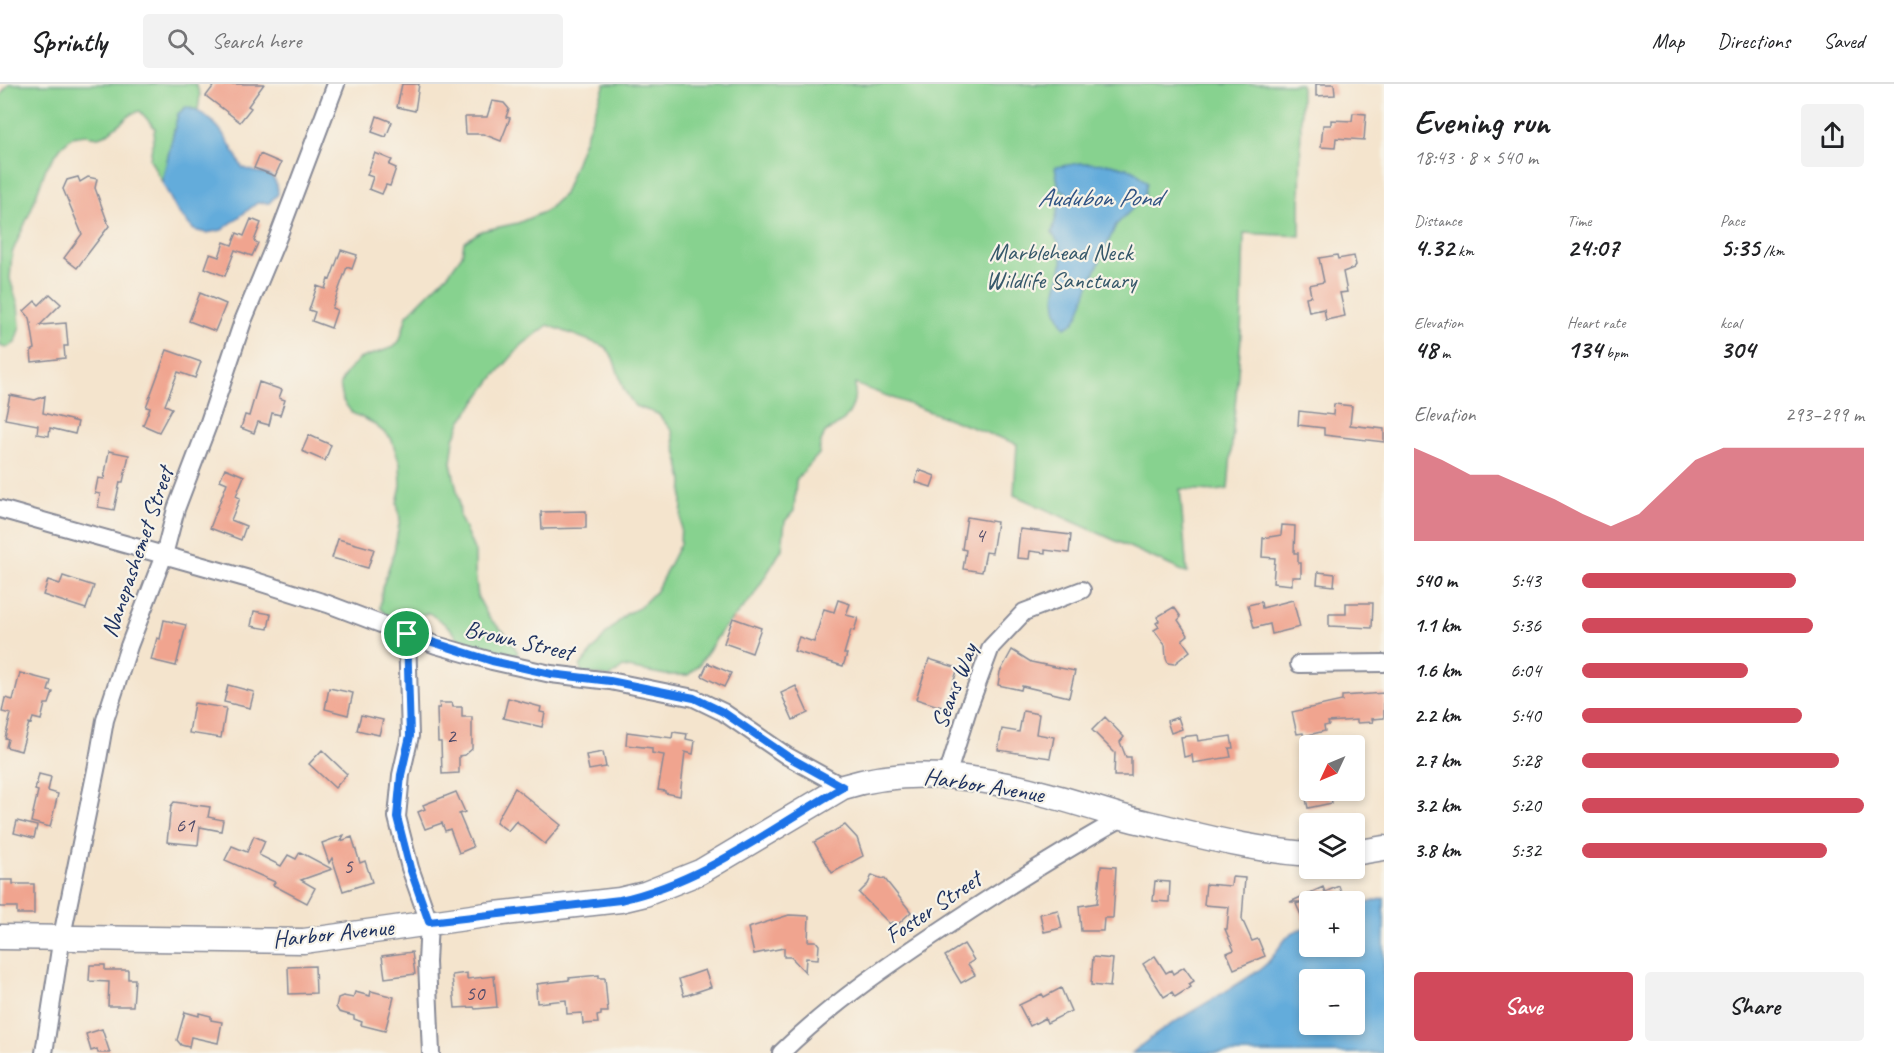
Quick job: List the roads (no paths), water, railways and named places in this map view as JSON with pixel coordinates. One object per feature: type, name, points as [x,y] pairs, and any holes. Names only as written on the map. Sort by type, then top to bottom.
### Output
[{"type":"main road","name":"Harbor Avenue","points":[[0,937],[62,936],[304,941],[429,922],[620,900],[645,894],[700,872],[843,787],[869,779],[919,774],[1025,788],[1124,817],[1240,844],[1299,853]]},
{"type":"main road","points":[[1365,851],[1384,848]]},
{"type":"street","name":"Nanepashemet Street","points":[[44,1053],[62,936],[105,720],[129,646],[164,555],[176,509],[208,425],[243,321],[278,237],[336,84]]},
{"type":"street","name":"Brown Street","points":[[0,509],[317,600],[407,634],[492,661],[551,674],[610,681],[694,698],[723,712],[787,756],[843,787]]},
{"type":"street","name":"Seans Way","points":[[947,776],[968,709],[992,647],[1024,612],[1082,590]]},
{"type":"street","points":[[407,634],[410,736],[401,775],[397,817],[410,868],[429,922],[427,962],[431,1053]]},
{"type":"street","points":[[1299,664],[1384,663]]},
{"type":"street","name":"Foster Street","points":[[781,1053],[827,1011],[903,955],[1045,862],[1124,817]]},
{"type":"water","points":[[186,107],[206,116],[214,123],[242,167],[271,176],[277,185],[278,194],[269,203],[257,203],[222,230],[206,233],[194,230],[177,211],[162,182],[178,114]]},
{"type":"water","name":"Audubon Pond","points":[[1081,163],[1111,164],[1134,170],[1147,183],[1144,197],[1116,225],[1078,316],[1073,323],[1065,327],[1059,315],[1055,295],[1061,269],[1061,250],[1052,233],[1058,209],[1066,192],[1059,188],[1055,167]]},
{"type":"water","points":[[1384,898],[1384,1053],[1132,1053],[1163,1030],[1263,967],[1288,936],[1299,930],[1299,957],[1365,957],[1365,904]]},
{"type":"park label","name":"Marblehead Neck Wildlife Sanctuary","points":[[1061,266]]}]
